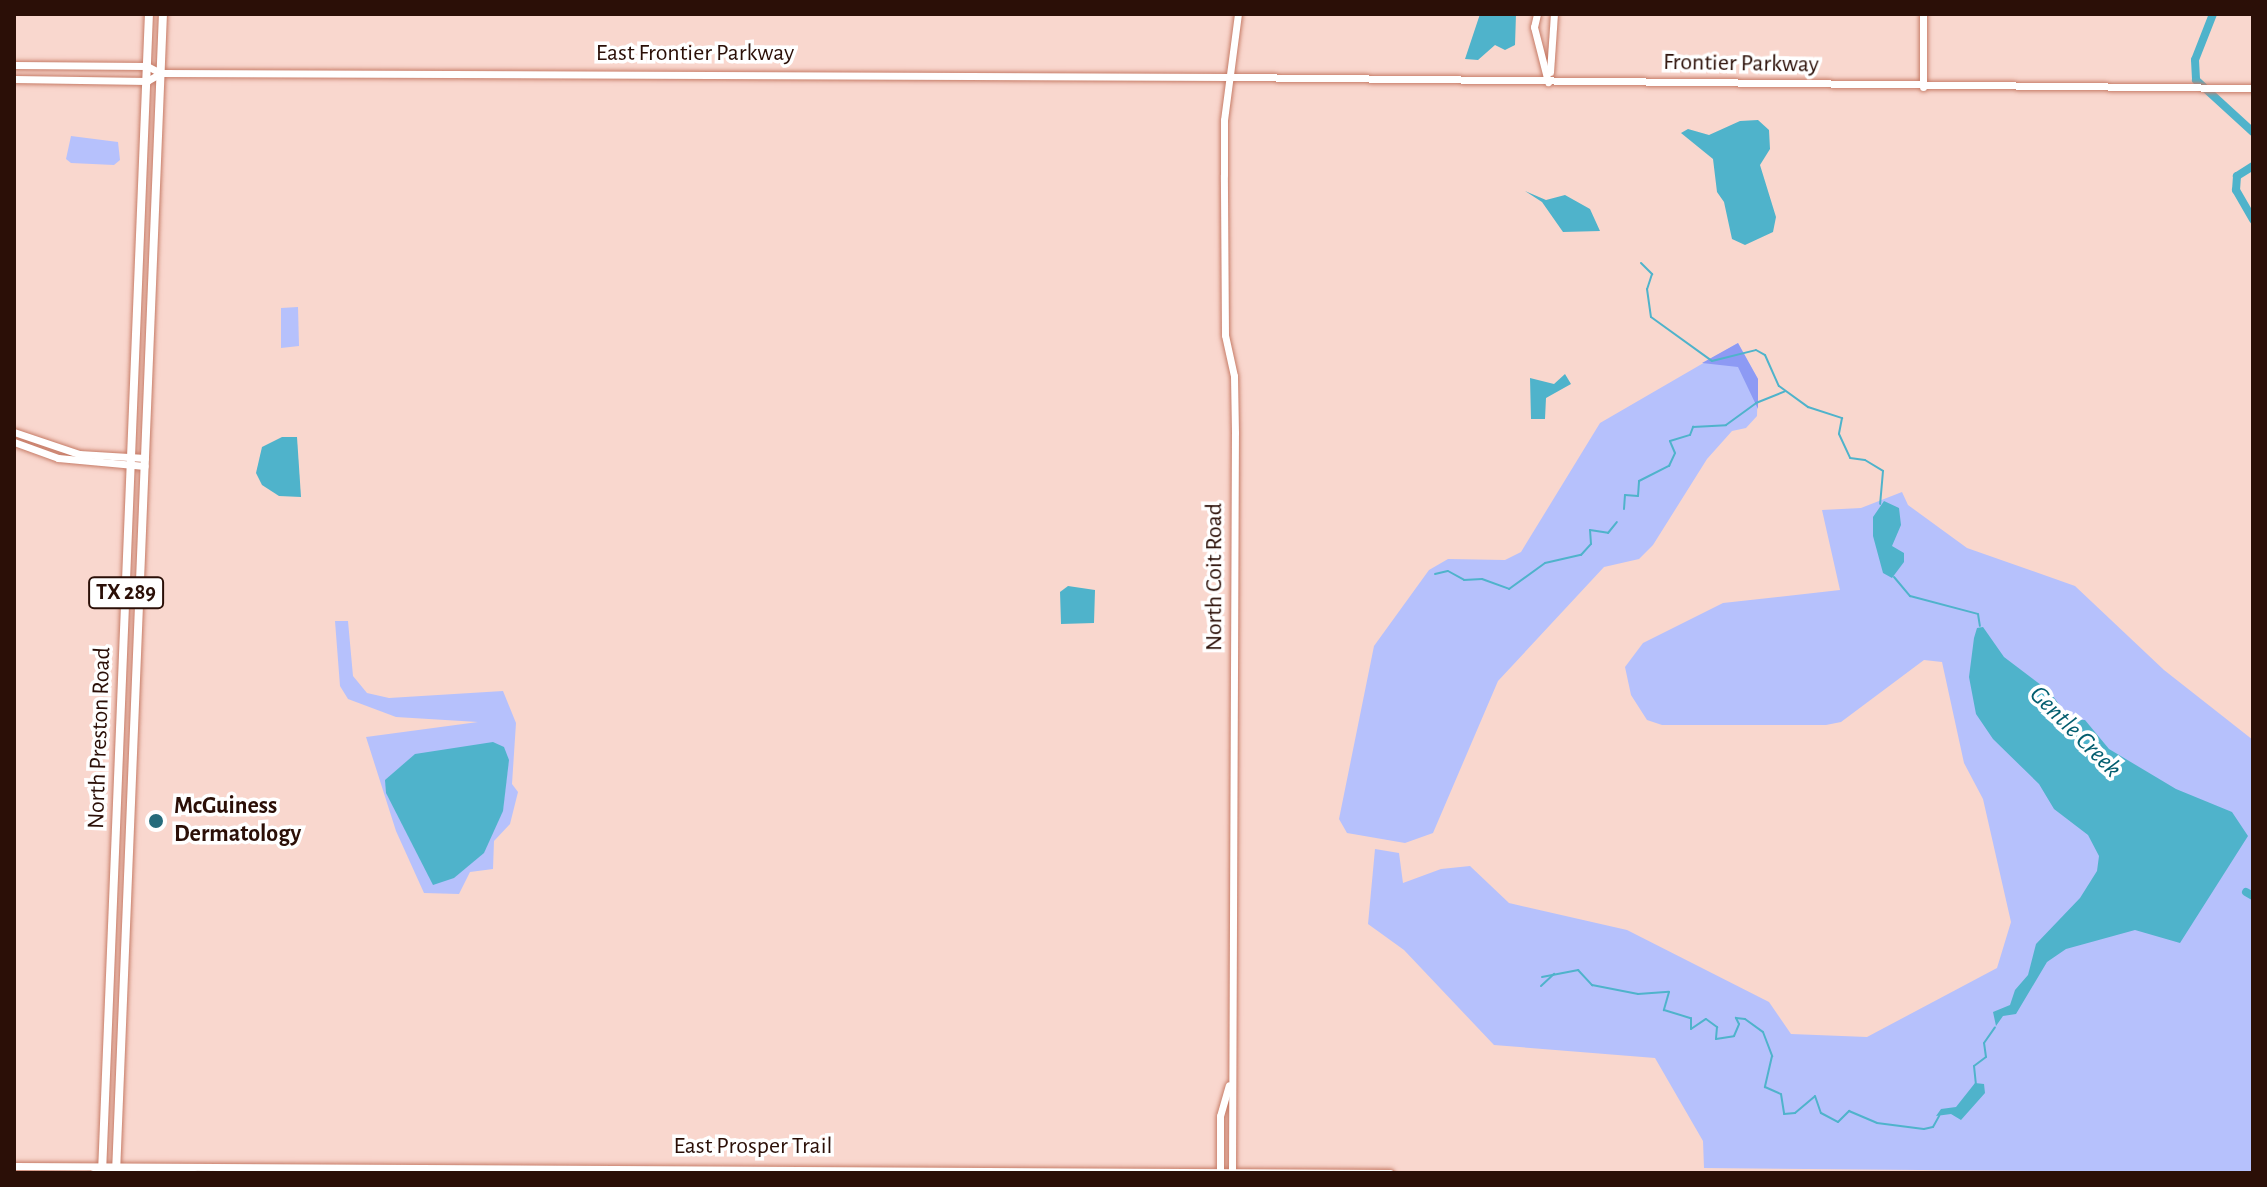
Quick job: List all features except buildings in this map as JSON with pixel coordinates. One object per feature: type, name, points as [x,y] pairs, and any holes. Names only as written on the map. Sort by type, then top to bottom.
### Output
[{"type":"main road","name":"TX 289","points":[[147,66],[149,14]]},
{"type":"main road","name":"TX 289","points":[[161,73],[163,14]]},
{"type":"main road","name":"North Preston Road","points":[[102,1170],[147,66]]},
{"type":"main road","name":"North Preston Road","points":[[116,1170],[161,73]]},
{"type":"main road","points":[[141,250],[154,250]]},
{"type":"main road","points":[[110,977],[123,978]]},
{"type":"street","name":"North Coit Road","points":[[1232,1171],[1236,600],[1234,376],[1225,335],[1229,77],[1238,14]]},
{"type":"street","points":[[1537,14],[1534,27],[1548,82]]},
{"type":"street","points":[[1548,82],[1554,14]]},
{"type":"street","points":[[1923,14],[1923,87]]},
{"type":"street","points":[[14,65],[147,66],[161,73]]},
{"type":"street","points":[[14,79],[147,81],[161,73]]},
{"type":"street","name":"East Frontier Parkway","points":[[161,73],[1229,77]]},
{"type":"street","name":"Frontier Parkway","points":[[1229,77],[1923,87],[2253,88]]},
{"type":"street","points":[[14,432],[79,454],[131,461]]},
{"type":"street","points":[[14,442],[58,458],[145,462]]},
{"type":"street","name":"North Coit Road","points":[[1220,1171],[1220,1116],[1231,1079]]},
{"type":"street","points":[[14,1166],[194,1173]]},
{"type":"street","points":[[93,1173],[102,1170]]},
{"type":"street","name":"East Prosper Trail","points":[[116,1170],[1390,1173]]},
{"type":"shaded area","points":[[71,136],[118,142],[120,160],[114,165],[71,163],[66,159]]},
{"type":"shaded area","points":[[298,307],[299,346],[281,348],[281,308]]},
{"type":"shaded area","points":[[1738,343],[1758,379],[1757,416],[1746,428],[1732,431],[1707,459],[1653,545],[1639,559],[1604,567],[1498,681],[1433,833],[1405,843],[1347,833],[1339,819],[1374,646],[1429,570],[1448,559],[1505,560],[1521,552],[1600,423]]},
{"type":"shaded area","points":[[1738,343],[1758,379],[1758,409],[1738,367],[1702,363]]},
{"type":"shaded area","points":[[1902,492],[1908,505],[1967,548],[2075,586],[2164,670],[2253,740],[2253,1173],[1704,1168],[1703,1141],[1655,1058],[1494,1045],[1404,950],[1368,924],[1375,849],[1399,853],[1403,883],[1441,869],[1470,866],[1509,903],[1627,930],[1769,1002],[1791,1034],[1867,1037],[1997,968],[2011,922],[1983,799],[1964,763],[1942,662],[1924,660],[1841,722],[1826,725],[1662,725],[1647,720],[1631,695],[1625,667],[1643,643],[1723,603],[1840,590],[1822,510],[1861,508]]},
{"type":"shaded area","points":[[335,621],[348,621],[353,676],[367,693],[389,698],[503,691],[516,723],[512,784],[518,792],[510,824],[494,841],[493,869],[470,872],[459,894],[424,893],[396,831],[366,737],[478,722],[396,717],[348,699],[340,686]]},
{"type":"water","points":[[1480,14],[1516,14],[1515,45],[1505,50],[1495,45],[1478,60],[1465,59]]},
{"type":"water","points":[[1758,120],[1769,130],[1770,149],[1760,165],[1776,217],[1773,232],[1745,245],[1732,239],[1724,202],[1717,192],[1713,159],[1681,133],[1688,129],[1709,135],[1740,121]]},
{"type":"water","points":[[1525,191],[1546,200],[1565,195],[1590,209],[1600,231],[1563,232],[1542,202]]},
{"type":"water","points":[[1565,374],[1571,384],[1546,398],[1545,419],[1531,419],[1530,378],[1554,384]]},
{"type":"water","points":[[282,437],[297,437],[301,497],[279,496],[262,485],[256,473],[262,447]]},
{"type":"water","points":[[1884,501],[1899,508],[1901,525],[1892,546],[1904,553],[1904,562],[1892,578],[1883,573],[1873,536],[1873,517]]},
{"type":"water","points":[[1068,586],[1095,590],[1094,623],[1061,624],[1060,592]]},
{"type":"water","points":[[1983,627],[2004,657],[2049,691],[2071,720],[2085,720],[2109,749],[2176,789],[2232,812],[2248,836],[2180,943],[2135,930],[2066,949],[2047,962],[2016,1014],[2003,1016],[1996,1026],[1993,1012],[2010,1005],[2015,990],[2028,975],[2036,944],[2080,898],[2097,871],[2099,856],[2088,835],[2054,809],[2039,784],[1993,739],[1976,714],[1969,677],[1974,638],[1977,628]]},
{"type":"water","points":[[493,742],[504,747],[509,760],[503,811],[484,853],[454,878],[433,885],[386,793],[385,780],[415,754]]},
{"type":"water","points":[[1975,1083],[1984,1084],[1985,1093],[1961,1120],[1951,1114],[1936,1116],[1941,1109],[1956,1107]]},
{"type":"waterway","points":[[2213,14],[2195,60],[2196,80],[2253,132]]},
{"type":"waterway","points":[[2253,166],[2237,176],[2236,190],[2253,220]]},
{"type":"waterway","name":"Gentle Creek","points":[[1641,263],[1652,274],[1647,289],[1651,317],[1712,361],[1756,350],[1765,355],[1779,386],[1808,407],[1842,418],[1839,434],[1850,458],[1865,460],[1883,471],[1880,504]]},
{"type":"waterway","points":[[1624,509],[1625,495],[1638,496],[1639,481],[1669,466],[1675,453],[1670,441],[1690,435],[1693,427],[1726,425],[1756,403],[1785,391]]},
{"type":"waterway","points":[[1435,574],[1448,571],[1464,580],[1482,579],[1509,589],[1545,563],[1581,555],[1591,544],[1590,530],[1608,533],[1617,522]]},
{"type":"waterway","name":"Gentle Creek","points":[[1894,577],[1910,596],[1978,614],[1980,626]]},
{"type":"waterway","name":"Gentle Creek","points":[[2246,892],[2253,896]]},
{"type":"waterway","points":[[1542,977],[1578,970],[1592,985],[1638,994],[1669,992],[1664,1010],[1691,1018],[1691,1029],[1706,1019],[1717,1027],[1716,1039],[1734,1036],[1739,1024],[1736,1018],[1745,1019],[1763,1032],[1772,1056],[1765,1087],[1781,1094],[1784,1114],[1795,1113],[1815,1096],[1821,1113],[1838,1122],[1849,1111],[1877,1123],[1924,1129],[1933,1127],[1939,1116]]},
{"type":"waterway","points":[[1541,986],[1554,974]]},
{"type":"waterway","points":[[1976,1085],[1974,1066],[1986,1057],[1984,1043],[1995,1027]]},
{"type":"place","name":"McGuiness Dermatology","points":[[156,821]]}]
